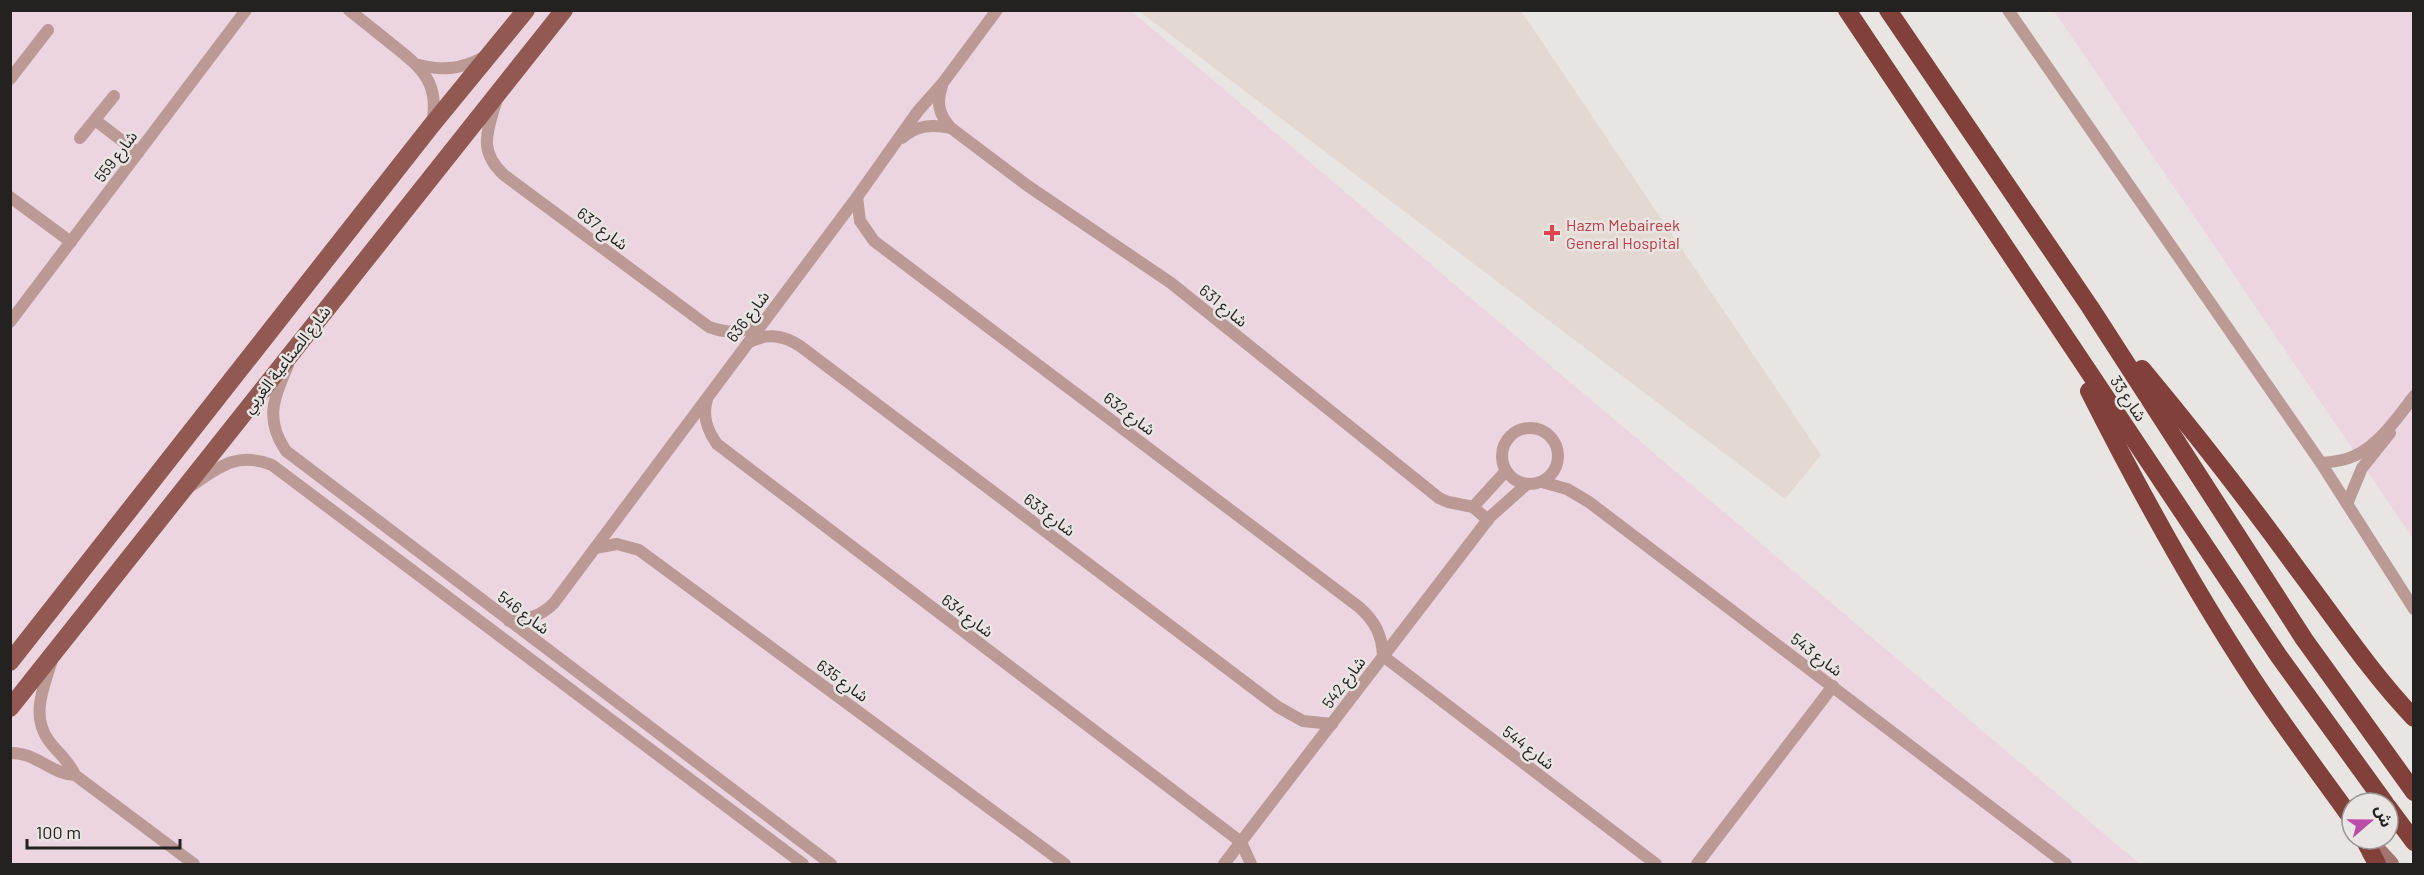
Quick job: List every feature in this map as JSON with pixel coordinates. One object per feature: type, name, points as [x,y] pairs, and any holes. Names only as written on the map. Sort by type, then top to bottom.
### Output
[{"type":"highway","name":"شارع 33","points":[[1847,10],[2278,655],[2376,791]]},
{"type":"highway","name":"شارع 33","points":[[1888,10],[2090,307],[2304,639],[2414,792]]},
{"type":"highway","points":[[2090,307],[2231,479],[2398,702],[2414,718]]},
{"type":"highway","points":[[2056,325],[2119,450],[2216,620],[2255,682],[2340,802]]},
{"type":"highway","points":[[2400,823],[2414,842]]},
{"type":"main road","name":"شارع الصناعية الغربي","points":[[10,662],[431,126],[526,10]]},
{"type":"main road","name":"شارع الصناعية الغربي","points":[[10,708],[564,10]]},
{"type":"street","name":"شارع 559","points":[[10,322],[246,10]]},
{"type":"street","points":[[349,10],[419,65],[434,69],[450,69],[465,66],[492,53]]},
{"type":"street","name":"شارع 636","points":[[509,621],[529,619],[547,610],[899,141],[918,111],[942,84],[997,10]]},
{"type":"street","points":[[2008,10],[2321,463],[2414,609]]},
{"type":"street","points":[[10,79],[48,30]]},
{"type":"street","points":[[419,65],[431,88],[434,100],[431,126]]},
{"type":"street","name":"شارع 631","points":[[942,84],[938,96],[939,108],[943,119],[951,128],[1028,186],[1171,283],[1439,498],[1473,507]]},
{"type":"street","name":"شارع 637","points":[[498,93],[487,131],[486,143],[489,156],[504,175],[709,327],[722,332],[736,332],[762,323]]},
{"type":"street","points":[[80,138],[114,96]]},
{"type":"street","points":[[95,120],[138,153]]},
{"type":"street","points":[[899,141],[910,131],[923,126],[937,125],[951,128]]},
{"type":"street","points":[[10,196],[71,242]]},
{"type":"street","name":"شارع 632","points":[[857,197],[860,221],[874,242],[1359,607],[1370,616],[1378,628],[1383,656]]},
{"type":"street","name":"شارع 633","points":[[748,342],[769,336],[780,336],[800,346],[1278,707],[1303,721],[1332,724]]},
{"type":"street","name":"شارع 546","points":[[295,348],[275,397],[272,411],[273,425],[286,451],[831,864]]},
{"type":"street","name":"شارع 634","points":[[708,396],[705,417],[707,427],[717,444],[725,451],[1241,842]]},
{"type":"street","points":[[2348,504],[2362,468],[2384,443],[2394,423],[2414,396]]},
{"type":"street","points":[[2321,463],[2345,459],[2362,452],[2394,423]]},
{"type":"street","points":[[1524,429],[1540,429],[1553,439],[1559,455],[1555,471],[1542,482],[1527,484],[1518,482],[1506,471],[1502,451],[1510,437],[1524,429]]},
{"type":"street","name":"شارع 546","points":[[178,496],[230,462],[259,459],[272,465],[803,864]]},
{"type":"street","points":[[1488,520],[1473,507],[1506,471]]},
{"type":"street","name":"شارع 543","points":[[1542,482],[1567,489],[1589,502],[2066,864]]},
{"type":"street","name":"شارع 542","points":[[1224,864],[1488,520],[1501,505],[1527,484]]},
{"type":"street","name":"شارع 635","points":[[595,548],[617,544],[639,550],[1065,864]]},
{"type":"street","points":[[53,655],[39,703],[39,717],[50,742],[68,761],[75,775],[194,864]]},
{"type":"street","name":"شارع 544","points":[[1383,656],[1656,864]]},
{"type":"street","points":[[1697,864],[1833,686]]},
{"type":"street","points":[[2398,702],[2414,725]]},
{"type":"street","points":[[10,753],[26,754],[58,772],[75,775]]},
{"type":"street","points":[[1241,842],[1251,864]]},
{"type":"street","points":[[2378,851],[2391,864]]},
{"type":"shaded area","points":[[1130,10],[2140,864],[11,864],[11,11]]},
{"type":"shaded area","name":"Hazm Mebaireek General Hospital","points":[[1139,11],[1521,11],[1821,455],[1785,499]]},
{"type":"shaded area","points":[[2054,11],[2413,11],[2413,538],[2200,225]]},
{"type":"place","name":"Hazm Mebaireek General Hospital","points":[[1552,233]]}]
